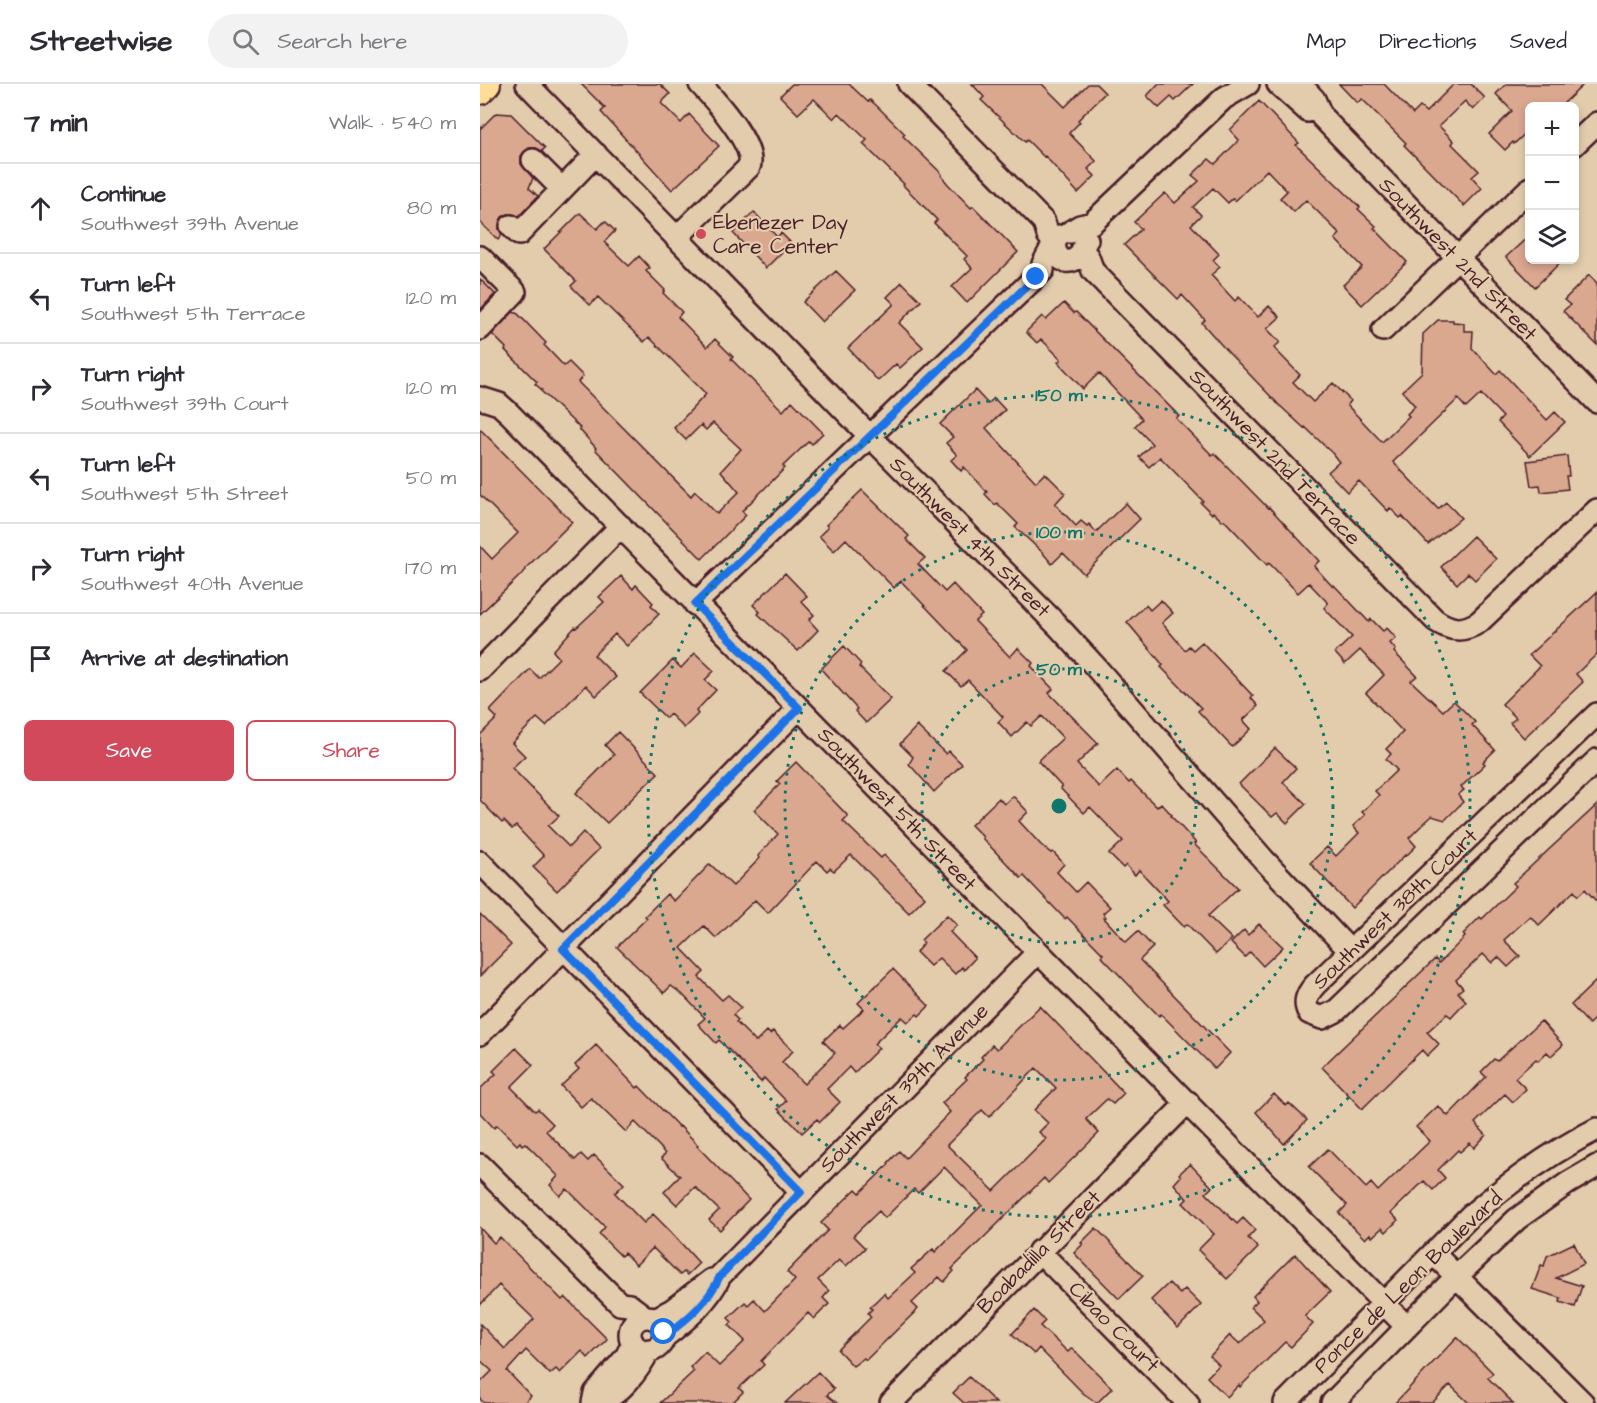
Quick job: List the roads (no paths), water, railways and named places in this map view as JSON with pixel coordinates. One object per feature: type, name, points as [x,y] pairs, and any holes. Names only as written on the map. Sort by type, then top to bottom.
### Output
[{"type":"main road","points":[[480,91],[487,84]]},
{"type":"street","name":"Southwest 4th Street","points":[[527,84],[1086,656],[1264,860],[1350,951]]},
{"type":"street","points":[[676,238],[749,167],[751,162],[749,150],[733,124],[700,84]]},
{"type":"street","name":"Southwest 2nd Terrace","points":[[909,84],[1044,222],[1048,235],[1088,257],[1093,272],[1435,620],[1445,627],[1463,630],[1479,622],[1597,510]]},
{"type":"street","points":[[695,604],[1043,270],[1049,270],[1080,226],[1092,223],[1228,91],[1248,84]]},
{"type":"street","name":"Southwest 2nd Street","points":[[1278,84],[1310,112],[1322,117]]},
{"type":"street","name":"Southwest 2nd Street","points":[[1300,84],[1314,99],[1322,117],[1596,402]]},
{"type":"street","points":[[1579,141],[1597,123]]},
{"type":"street","points":[[515,230],[562,189],[596,154]]},
{"type":"street","points":[[534,160],[562,189]]},
{"type":"street","points":[[1383,330],[1525,193]]},
{"type":"street","points":[[480,257],[515,292],[480,329]]},
{"type":"street","name":"Southwest 5th Street","points":[[480,398],[499,404],[509,413],[1188,1102]]},
{"type":"street","points":[[480,670],[621,526]]},
{"type":"street","points":[[480,1034],[799,708]]},
{"type":"street","name":"Southwest 38th Court","points":[[1597,714],[1309,992],[1306,1008],[1316,1017],[1322,1018],[1336,1011],[1597,759]]},
{"type":"street","points":[[480,862],[801,1192]]},
{"type":"street","name":"Southwest 39th Avenue","points":[[595,1403],[595,1393],[646,1333],[705,1283],[720,1276],[1038,952]]},
{"type":"street","points":[[1188,1102],[1407,1327]]},
{"type":"street","name":"Boabadilla Street","points":[[892,1403],[1188,1102]]},
{"type":"street","name":"Ponce de Leon Boulevard","points":[[1285,1403],[1471,1215],[1550,1155],[1597,1130]]},
{"type":"street","points":[[480,1165],[620,1304],[619,1311],[622,1321],[646,1333]]},
{"type":"street","name":"Ponce de Leon Boulevard","points":[[1332,1403],[1457,1276],[1517,1220],[1568,1183],[1597,1166]]},
{"type":"street","name":"Cibao Court","points":[[1039,1251],[1188,1403]]},
{"type":"street","points":[[1433,1253],[1583,1403]]},
{"type":"place","name":"Ebenezer Day Care Center","points":[[701,234]]}]
